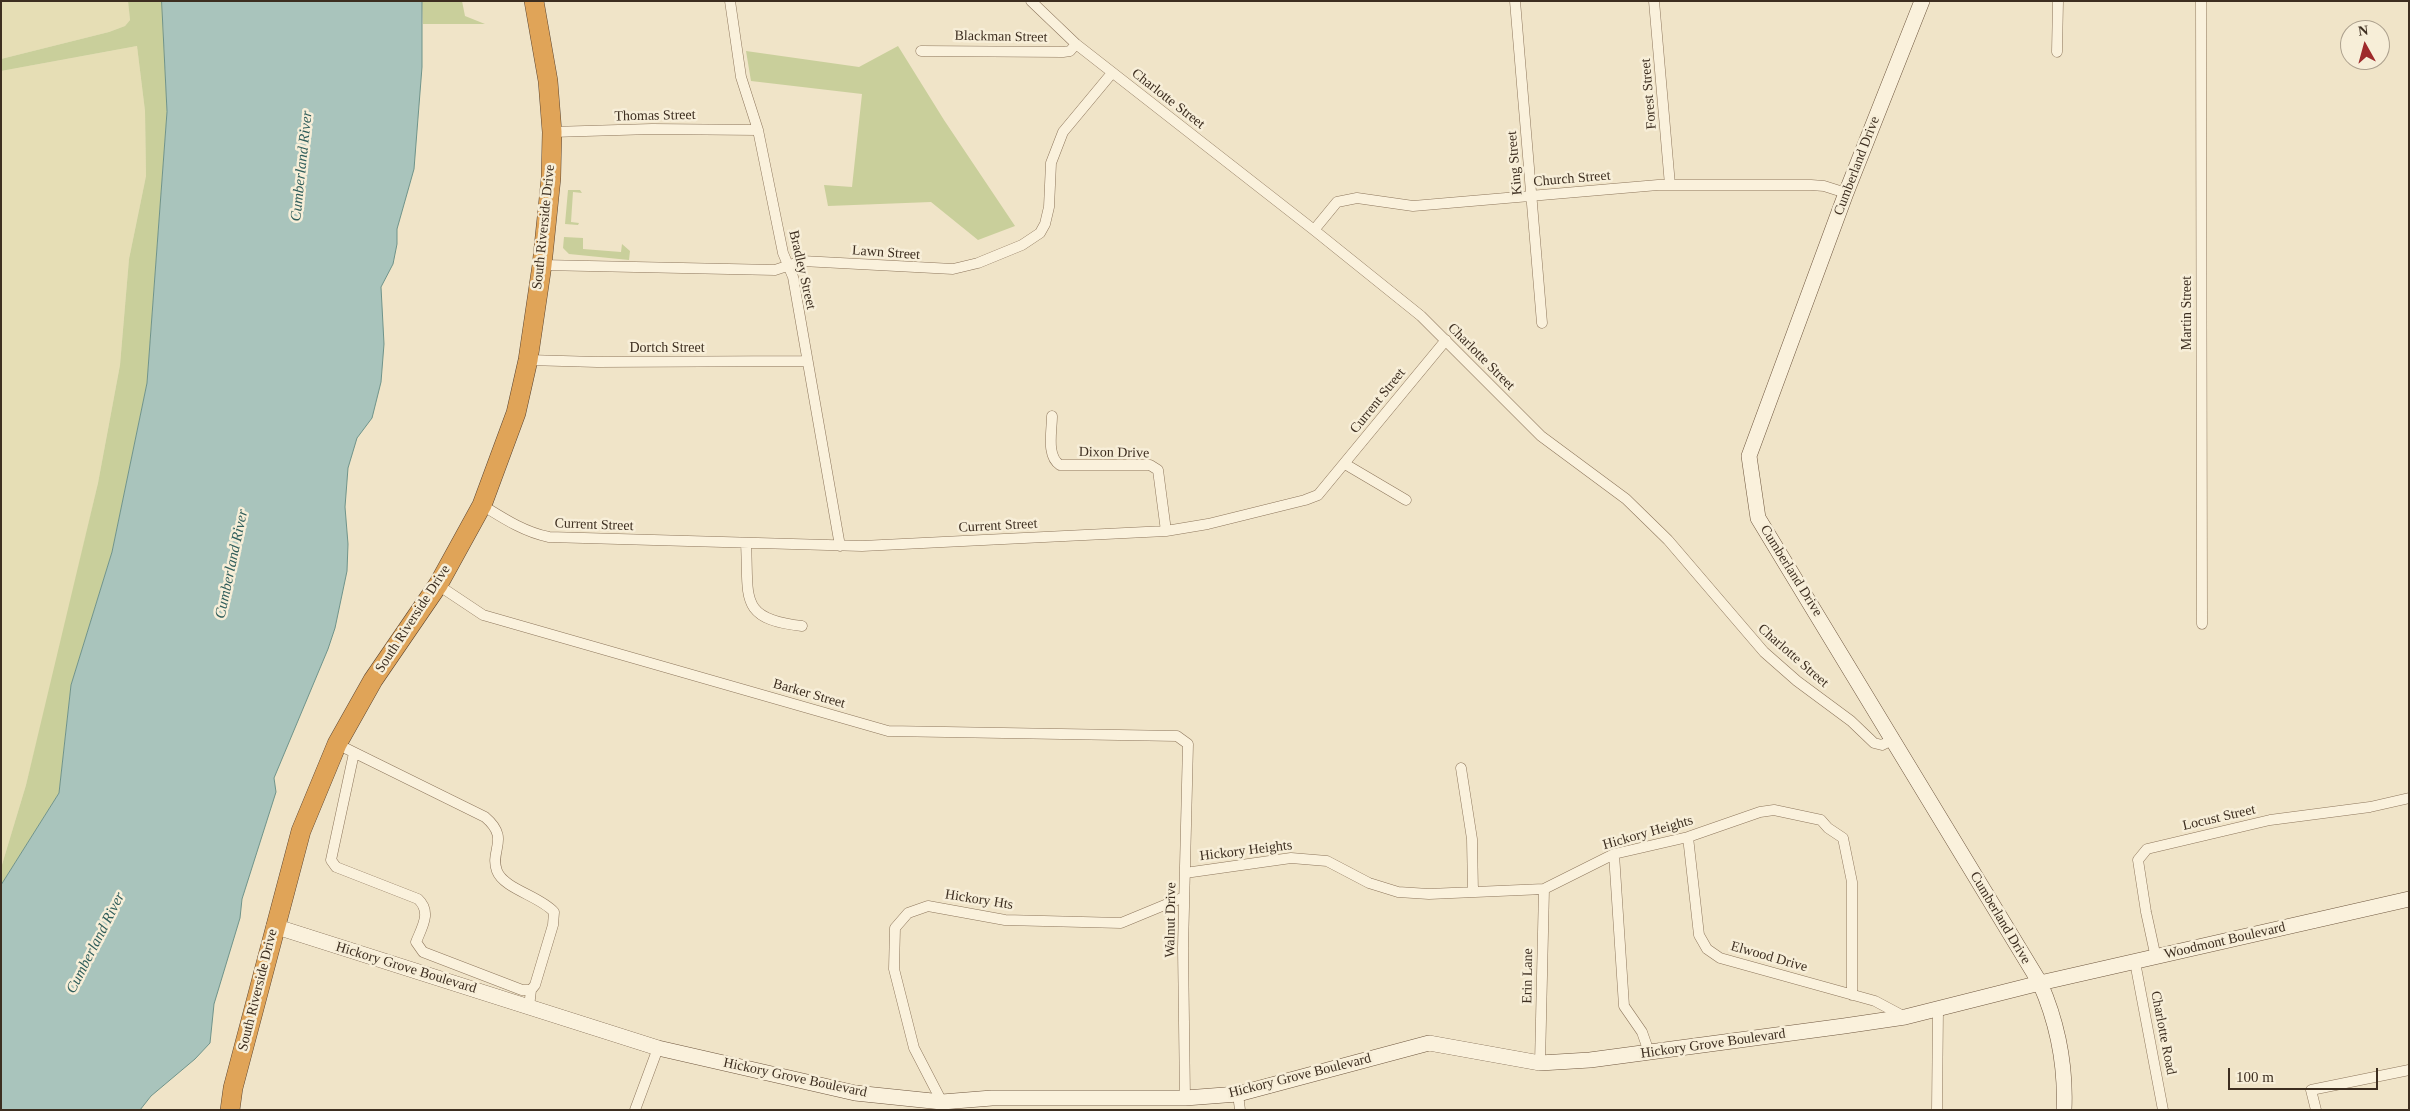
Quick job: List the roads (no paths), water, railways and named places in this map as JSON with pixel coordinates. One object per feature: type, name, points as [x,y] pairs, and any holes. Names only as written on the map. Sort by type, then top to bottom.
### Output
[{"type":"highway","name":"South Riverside Drive","points":[[230,1110],[233,1088],[274,926],[301,831],[337,744],[373,680],[438,585],[482,504],[516,413],[528,360],[542,265],[551,178],[552,132],[548,81],[534,1]]},
{"type":"street","name":"Bradley Street","points":[[730,1],[741,77],[758,130],[783,253],[793,277],[806,361],[835,505],[840,546]]},
{"type":"street","name":"Charlotte Street","points":[[1031,1],[1076,44],[1421,316],[1541,436],[1626,499],[1668,540],[1764,652],[1797,681],[1851,721],[1874,743],[1882,745],[1892,740]]},
{"type":"street","name":"King Street","points":[[1515,1],[1542,323]]},
{"type":"street","name":"Forest Street","points":[[1654,1],[1670,185]]},
{"type":"street","name":"Cumberland Drive","points":[[1922,1],[1846,193],[1749,456],[1758,518],[1828,630],[1892,740],[2040,983],[2054,1017],[2058,1035],[2064,1071],[2064,1110]]},
{"type":"street","points":[[2057,52],[2058,1]]},
{"type":"street","name":"Martin Street","points":[[2202,1],[2202,624]]},
{"type":"street","name":"Blackman Street","points":[[922,51],[1063,52],[1070,50],[1076,44]]},
{"type":"street","name":"Lawn Street","points":[[542,265],[775,270],[802,261],[953,269],[978,263],[1031,240],[1040,233],[1047,217],[1050,163],[1058,141],[1063,132],[1112,73]]},
{"type":"street","name":"Thomas Street","points":[[552,132],[652,129],[758,130]]},
{"type":"street","name":"Church Street","points":[[1314,230],[1329,210],[1337,202],[1345,199],[1368,199],[1413,206],[1670,185],[1811,185],[1824,186],[1846,193]]},
{"type":"street","name":"Current Street","points":[[482,504],[518,526],[549,538],[746,544],[840,546],[1166,531],[1208,524],[1312,498],[1323,490],[1446,340]]},
{"type":"street","name":"Dortch Street","points":[[528,360],[597,362],[806,361]]},
{"type":"street","name":"Dixon Drive","points":[[1052,416],[1051,453],[1060,465],[1150,466],[1158,470],[1166,531]]},
{"type":"street","points":[[1345,464],[1406,500]]},
{"type":"street","points":[[746,544],[749,594],[756,612],[772,621],[802,626]]},
{"type":"street","name":"Barker Street","points":[[438,585],[482,615],[888,731],[1178,736],[1188,744]]},
{"type":"street","points":[[337,744],[485,817],[493,824],[498,832],[496,870],[503,881],[547,904],[554,912],[553,925],[536,985],[531,990],[529,1007]]},
{"type":"street","name":"Walnut Drive","points":[[1185,1098],[1184,896],[1188,744]]},
{"type":"street","points":[[354,753],[331,860],[336,867],[418,899],[424,905],[426,914],[416,942],[423,952],[522,990],[531,990]]},
{"type":"street","points":[[1461,768],[1472,839],[1473,892]]},
{"type":"street","name":"Locust Street","points":[[2156,958],[2146,912],[2138,860],[2147,849],[2270,820],[2370,807],[2409,798]]},
{"type":"street","name":"Hickory Heights","points":[[1185,873],[1291,858],[1327,861],[1369,883],[1398,892],[1429,894],[1544,889],[1614,854],[1688,837],[1760,812],[1774,810],[1822,820],[1828,828],[1843,838],[1852,882],[1852,995]]},
{"type":"street","name":"Elwood Drive","points":[[1688,837],[1699,935],[1707,949],[1720,958],[1875,1001],[1905,1017]]},
{"type":"street","points":[[1614,854],[1624,1006],[1642,1032],[1649,1052]]},
{"type":"street","name":"Erin Lane","points":[[1540,1063],[1544,889]]},
{"type":"street","name":"Hickory Hts","points":[[942,1102],[914,1048],[894,969],[895,928],[908,913],[928,906],[1004,920],[1121,923],[1184,896]]},
{"type":"street","name":"Woodmont Boulevard","points":[[2040,983],[2409,899]]},
{"type":"street","name":"Hickory Grove Boulevard","points":[[274,926],[658,1048],[855,1093],[942,1102],[992,1098],[1185,1098],[1238,1094],[1429,1043],[1540,1063],[1590,1060],[1905,1017],[2040,983]]},
{"type":"street","name":"Charlotte Road","points":[[2135,962],[2163,1110]]},
{"type":"street","points":[[1937,1110],[1938,1009]]},
{"type":"street","points":[[636,1110],[658,1048]]},
{"type":"street","points":[[2316,1110],[2311,1090],[2409,1070]]},
{"type":"street","points":[[1238,1094],[1240,1110]]},
{"type":"water","name":"Cumberland River","points":[[162,1],[422,1],[422,67],[414,169],[397,229],[397,244],[393,264],[381,287],[384,344],[381,382],[372,418],[357,438],[348,468],[345,507],[348,544],[347,571],[335,628],[274,778],[276,792],[242,899],[240,918],[214,1004],[210,1043],[195,1059],[151,1096],[140,1110],[1,1110],[1,885],[59,793],[71,685],[112,552],[147,383],[167,112]]}]
